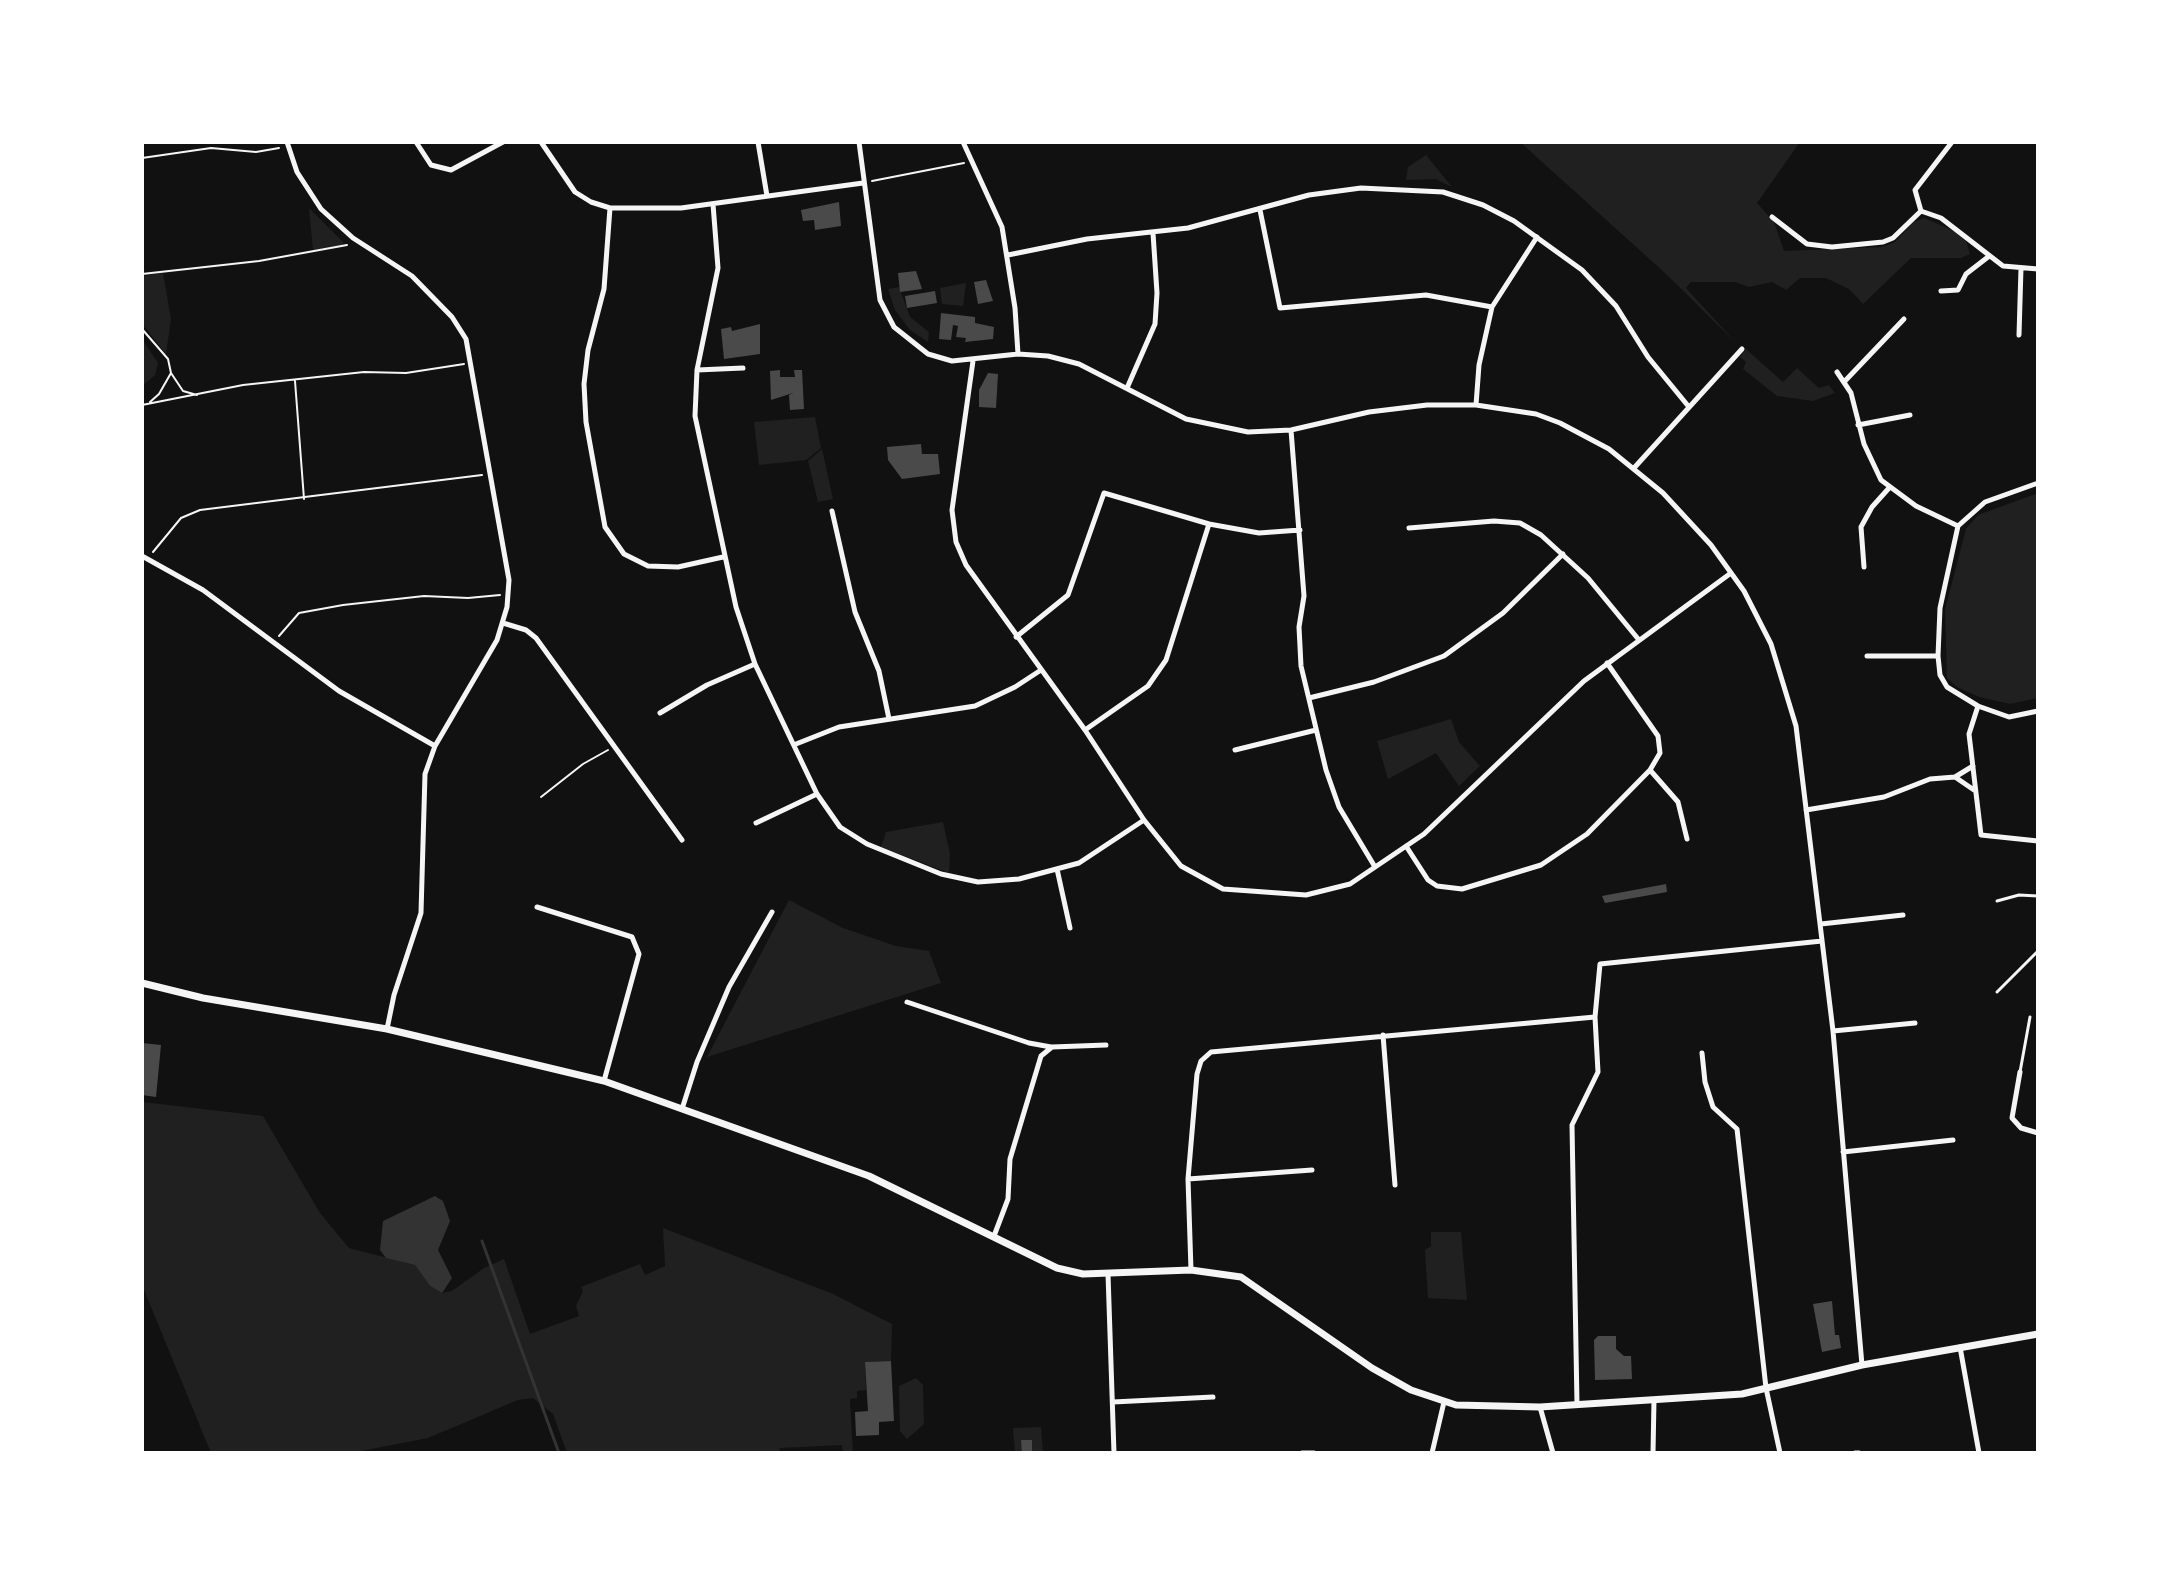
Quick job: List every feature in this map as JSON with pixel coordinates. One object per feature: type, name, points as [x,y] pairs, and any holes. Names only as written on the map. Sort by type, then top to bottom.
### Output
[{"type":"main road","points":[[142,983],[203,998],[387,1029],[604,1081],[869,1176],[1057,1268],[1083,1274],[1191,1270],[1252,1282],[1372,1368],[1444,1402],[1475,1407],[1540,1407],[1742,1394],[1862,1365],[2038,1334]]},
{"type":"street","points":[[416,142],[431,165],[451,170],[503,142]]},
{"type":"street","points":[[541,142],[575,192],[610,208],[653,210],[863,183]]},
{"type":"street","points":[[758,142],[767,196]]},
{"type":"street","points":[[859,142],[878,292],[894,327],[928,354],[952,361],[1018,354],[1079,364],[1205,426],[1248,432],[1291,430],[1369,412],[1427,405],[1476,405],[1536,414],[1609,449],[1690,520],[1756,611],[1784,678],[1796,726],[1833,1031],[1862,1365]]},
{"type":"street","points":[[963,142],[997,212],[1008,255],[1018,354]]},
{"type":"street","points":[[1921,211],[1915,190],[1952,142]]},
{"type":"street","points":[[288,144],[297,172],[314,199],[353,238],[399,265],[433,296],[459,327],[473,363],[509,594],[503,623],[487,663],[435,746],[425,774],[421,913],[394,995],[387,1029]]},
{"type":"street","points":[[1008,255],[1087,239],[1200,226],[1309,195],[1361,188],[1402,187],[1443,192],[1483,205],[1537,237],[1582,270],[1616,306],[1655,366],[1689,407]]},
{"type":"street","points":[[713,204],[718,268],[697,370],[695,416],[723,557],[755,664],[796,744],[817,794],[840,827],[867,844],[941,874],[978,882],[1019,879],[1057,869],[1099,853],[1144,820]]},
{"type":"street","points":[[610,208],[604,289],[588,350],[584,384],[586,422],[605,527],[624,554],[648,566],[678,567],[723,557]]},
{"type":"street","points":[[1260,210],[1280,308],[1426,295],[1492,307]]},
{"type":"street","points":[[1772,217],[1807,244],[1832,247],[1883,242],[1893,238],[1921,211]]},
{"type":"street","points":[[1921,211],[1941,218],[1965,234],[1988,257],[2003,266],[2038,269]]},
{"type":"street","points":[[1127,388],[1155,324],[1157,293],[1153,233]]},
{"type":"street","points":[[1476,405],[1479,365],[1492,307],[1537,237]]},
{"type":"street","points":[[1941,291],[1958,290],[1966,274],[1988,257]]},
{"type":"street","points":[[2019,335],[2021,268]]},
{"type":"street","points":[[1844,382],[1904,319]]},
{"type":"street","points":[[1634,468],[1742,349]]},
{"type":"street","points":[[973,361],[953,526],[966,565],[1085,730],[1144,820],[1181,866],[1223,889],[1317,894],[1350,884],[1438,822],[1607,663],[1731,573]]},
{"type":"street","points":[[697,370],[743,368]]},
{"type":"street","points":[[1837,372],[1851,393],[1872,464],[1889,488],[1958,526]]},
{"type":"street","points":[[1858,425],[1910,415]]},
{"type":"street","points":[[1291,430],[1304,596],[1299,627],[1301,666],[1339,807],[1375,867]]},
{"type":"street","points":[[2038,483],[1985,502],[1958,526],[1940,608],[1938,656],[1940,675],[1947,687],[1978,706],[2009,717],[2038,711]]},
{"type":"street","points":[[1864,567],[1861,527],[1872,507],[1889,488]]},
{"type":"street","points":[[1016,637],[1068,595],[1104,493],[1209,524],[1259,533],[1300,530]]},
{"type":"street","points":[[832,511],[855,612],[879,671],[889,719]]},
{"type":"street","points":[[1409,528],[1494,521],[1520,523],[1563,554],[1616,609],[1639,640]]},
{"type":"street","points":[[1085,730],[1148,686],[1166,660],[1209,524]]},
{"type":"street","points":[[1308,698],[1374,682],[1444,656],[1503,613],[1563,554]]},
{"type":"street","points":[[145,558],[203,590],[339,691],[435,746]]},
{"type":"street","points":[[503,623],[526,630],[536,638],[682,840]]},
{"type":"street","points":[[1867,656],[1938,656]]},
{"type":"street","points":[[1406,846],[1428,880],[1437,886],[1462,889],[1541,865],[1575,844],[1650,770],[1660,753],[1658,736],[1607,663]]},
{"type":"street","points":[[660,713],[707,685],[755,664]]},
{"type":"street","points":[[796,744],[839,727],[975,706],[1015,687],[1041,670]]},
{"type":"street","points":[[1978,706],[1969,734],[1981,835],[2038,841]]},
{"type":"street","points":[[1235,750],[1316,730]]},
{"type":"street","points":[[1806,810],[1870,800],[1930,779],[1955,777],[1973,766]]},
{"type":"street","points":[[1650,770],[1678,802],[1687,839]]},
{"type":"street","points":[[1955,777],[1975,791]]},
{"type":"street","points":[[756,823],[817,794]]},
{"type":"street","points":[[1057,869],[1070,928]]},
{"type":"street","points":[[537,907],[632,937],[636,945],[639,954],[604,1081]]},
{"type":"street","points":[[682,1109],[697,1062],[729,987],[772,912]]},
{"type":"street","points":[[1821,924],[1903,915]]},
{"type":"street","points":[[1577,1405],[1572,1125],[1598,1072],[1595,1017],[1600,964],[1822,941]]},
{"type":"street","points":[[907,1002],[1029,1043],[1052,1047],[1106,1045]]},
{"type":"street","points":[[1191,1270],[1188,1179],[1197,1074],[1201,1061],[1211,1052],[1595,1017]]},
{"type":"street","points":[[1833,1031],[1915,1023]]},
{"type":"street","points":[[1383,1035],[1395,1185]]},
{"type":"street","points":[[994,1236],[1008,1199],[1010,1159],[1041,1056],[1052,1047]]},
{"type":"street","points":[[1702,1053],[1705,1082],[1713,1107],[1737,1129],[1766,1388],[1780,1453]]},
{"type":"street","points":[[2020,1072],[2012,1118],[2021,1128],[2038,1133]]},
{"type":"street","points":[[1843,1152],[1953,1140]]},
{"type":"street","points":[[1188,1179],[1312,1170]]},
{"type":"street","points":[[1108,1274],[1114,1453]]},
{"type":"street","points":[[1960,1347],[1979,1453]]},
{"type":"street","points":[[1113,1402],[1213,1397]]},
{"type":"street","points":[[1653,1453],[1654,1400]]},
{"type":"street","points":[[1432,1453],[1444,1402]]},
{"type":"street","points":[[1540,1407],[1553,1453]]},
{"type":"street","points":[[1302,1453],[1314,1453]]},
{"type":"lane","points":[[1997,901],[2019,895],[2038,896]]},
{"type":"lane","points":[[1997,992],[2038,951]]},
{"type":"lane","points":[[2020,1072],[2030,1017]]},
{"type":"path","points":[[142,158],[211,148],[256,152],[288,144]]},
{"type":"path","points":[[863,183],[970,161]]},
{"type":"path","points":[[142,274],[312,253],[347,246],[353,238]]},
{"type":"path","points":[[142,329],[168,359],[171,373],[183,391],[198,396]]},
{"type":"path","points":[[142,405],[243,385],[364,372],[406,373],[473,363]]},
{"type":"path","points":[[148,403],[159,394],[171,373]]},
{"type":"path","points":[[295,380],[304,499]]},
{"type":"path","points":[[145,558],[190,512],[492,474]]},
{"type":"path","points":[[274,644],[299,613],[424,596],[468,598],[509,594]]},
{"type":"path","points":[[541,797],[583,764],[615,747]]},
{"type":"shaded area","points":[[1520,142],[1800,142],[1757,203],[1774,222],[1784,251],[1882,247],[1895,242],[1914,222],[1924,218],[1954,231],[1966,241],[1970,254],[1961,258],[1911,258],[1863,304],[1849,289],[1826,278],[1800,278],[1786,290],[1772,282],[1749,287],[1735,282],[1691,282],[1686,288],[1736,343],[1665,273]]},
{"type":"shaded area","points":[[1426,155],[1452,187],[1436,179],[1406,180],[1408,167]]},
{"type":"shaded area","points":[[309,208],[343,242],[343,245],[313,250]]},
{"type":"shaded area","points":[[163,273],[171,319],[166,354],[142,324],[142,276]]},
{"type":"shaded area","points":[[966,283],[963,306],[942,304],[940,288]]},
{"type":"shaded area","points":[[899,287],[910,317],[929,332],[928,342],[910,330],[895,310],[888,289]]},
{"type":"shaded area","points":[[142,339],[158,363],[155,375],[142,386]]},
{"type":"shaded area","points":[[1746,349],[1783,382],[1797,368],[1819,388],[1829,385],[1835,393],[1813,401],[1777,396],[1743,369],[1746,362],[1740,357]]},
{"type":"shaded area","points":[[815,417],[821,448],[806,460],[759,465],[754,422]]},
{"type":"shaded area","points":[[822,449],[833,499],[818,502],[808,461]]},
{"type":"shaded area","points":[[2038,493],[2038,698],[2010,704],[1979,697],[1957,687],[1947,678],[1945,609],[1966,529],[1978,515]]},
{"type":"shaded area","points":[[1451,719],[1459,742],[1480,766],[1459,786],[1436,753],[1388,779],[1377,741]]},
{"type":"shaded area","points":[[943,822],[950,854],[949,873],[881,847],[886,832]]},
{"type":"shaded area","points":[[789,900],[843,928],[896,946],[929,951],[941,983],[707,1057]]},
{"type":"shaded area","points":[[142,1102],[263,1116],[320,1213],[349,1248],[415,1265],[430,1286],[442,1293],[452,1291],[484,1268],[504,1259],[530,1334],[579,1316],[576,1306],[583,1291],[581,1287],[640,1264],[645,1275],[665,1266],[663,1228],[833,1294],[892,1324],[891,1361],[865,1362],[866,1390],[857,1391],[857,1398],[850,1399],[853,1453],[843,1453],[842,1445],[780,1448],[779,1453],[567,1453],[553,1414],[533,1398],[518,1400],[428,1438],[351,1453],[211,1453],[142,1285]]},
{"type":"shaded area","points":[[435,1196],[443,1201],[450,1221],[438,1250],[452,1278],[442,1293],[430,1286],[415,1265],[386,1258],[380,1250],[383,1221]]},
{"type":"shaded area","points":[[1431,1232],[1461,1232],[1467,1300],[1428,1298],[1425,1250],[1431,1246]]},
{"type":"shaded area","points":[[916,1378],[923,1385],[924,1424],[907,1439],[900,1431],[899,1386]]},
{"type":"shaded area","points":[[1041,1427],[1043,1453],[1015,1453],[1013,1428]]},
{"type":"building","points":[[839,202],[841,226],[815,230],[814,220],[803,221],[801,210]]},
{"type":"building","points":[[916,271],[922,289],[900,292],[898,273]]},
{"type":"building","points":[[986,280],[993,301],[978,304],[974,282]]},
{"type":"building","points":[[935,291],[937,303],[907,308],[905,296]]},
{"type":"building","points":[[941,313],[975,317],[975,323],[994,327],[993,339],[965,342],[966,338],[956,337],[958,326],[953,325],[951,340],[939,339]]},
{"type":"building","points":[[760,324],[760,354],[724,359],[721,329],[731,327],[732,331]]},
{"type":"building","points":[[780,370],[780,377],[795,377],[794,370],[802,370],[804,409],[790,410],[789,395],[793,393],[771,400],[770,371]]},
{"type":"building","points":[[988,373],[998,374],[996,408],[979,407],[979,390]]},
{"type":"building","points":[[921,444],[922,454],[938,454],[940,474],[902,479],[888,460],[887,447]]},
{"type":"building","points":[[1666,884],[1667,892],[1605,903],[1602,896]]},
{"type":"building","points":[[142,1043],[161,1045],[156,1097],[142,1095]]},
{"type":"building","points":[[1832,1301],[1835,1335],[1839,1335],[1841,1348],[1822,1352],[1813,1304]]},
{"type":"building","points":[[1598,1336],[1616,1336],[1616,1349],[1624,1356],[1631,1356],[1632,1379],[1595,1380],[1594,1340]]},
{"type":"building","points":[[891,1361],[894,1421],[879,1422],[879,1435],[856,1436],[855,1412],[868,1411],[865,1362]]},
{"type":"building","points":[[1021,1440],[1032,1440],[1032,1453],[1022,1453]]},
{"type":"waterway","points":[[482,1241],[559,1453]]}]
